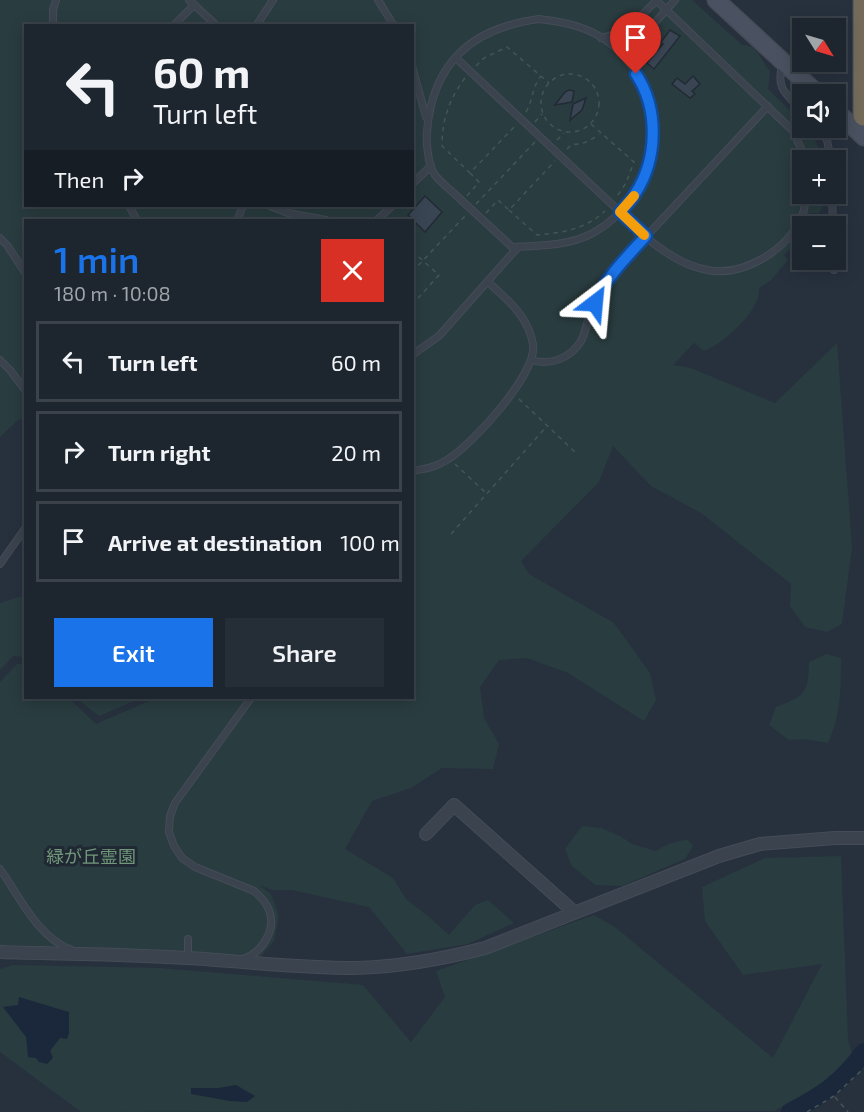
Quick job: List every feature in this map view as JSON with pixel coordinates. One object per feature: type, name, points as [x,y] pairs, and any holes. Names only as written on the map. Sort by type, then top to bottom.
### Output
[{"type":"highway","points":[[849,116],[864,0]]},
{"type":"street","points":[[716,0],[807,84]]},
{"type":"street","points":[[849,116],[864,137]]},
{"type":"street","points":[[426,834],[454,805],[574,912]]},
{"type":"street","points":[[0,952],[188,958],[288,966],[356,968],[421,961],[485,948],[729,853],[759,844],[864,838]]},
{"type":"lane","points":[[53,24],[56,0]]},
{"type":"lane","points":[[257,24],[273,0]]},
{"type":"lane","points":[[378,0],[393,24]]},
{"type":"lane","points":[[601,38],[625,32],[657,0],[793,131],[802,150]]},
{"type":"lane","points":[[636,74],[634,46],[675,0]]},
{"type":"lane","points":[[174,24],[191,2],[215,24]]},
{"type":"lane","points":[[539,19],[564,22],[589,30],[610,43],[628,61],[642,83],[651,111],[653,140],[648,168],[635,195],[620,212],[592,234],[565,243],[512,247],[434,174],[431,166],[426,136],[429,110],[437,86],[456,58],[468,45],[489,31],[513,22],[539,19]]},
{"type":"lane","points":[[456,58],[646,236],[671,256],[693,266],[725,271],[740,267],[779,249],[802,216],[804,204]]},
{"type":"lane","points":[[783,62],[779,79],[780,87],[792,100]]},
{"type":"lane","points":[[414,73],[428,124]]},
{"type":"lane","points":[[532,360],[555,362],[572,352],[580,343],[589,315],[613,272],[768,106]]},
{"type":"lane","points":[[414,182],[431,166]]},
{"type":"lane","points":[[273,207],[288,213],[321,219]]},
{"type":"lane","points":[[378,219],[391,207]]},
{"type":"lane","points":[[0,238],[8,245],[24,271]]},
{"type":"lane","points":[[414,354],[439,336],[518,247]]},
{"type":"lane","points":[[414,471],[435,467],[450,459],[468,444],[512,392],[532,360],[533,346],[520,312],[488,282]]},
{"type":"lane","points":[[0,360],[24,388]]},
{"type":"lane","points":[[0,564],[24,529]]},
{"type":"lane","points":[[232,962],[249,957],[258,951],[265,941],[270,919],[269,911],[262,898],[254,891],[195,867],[182,858],[169,832],[170,816],[180,795],[250,699]]},
{"type":"lane","points":[[0,869],[43,930],[64,947],[87,955]]},
{"type":"lane","points":[[188,939],[188,958]]},
{"type":"path","points":[[474,68],[484,58],[507,46],[549,83]]},
{"type":"path","points":[[577,74],[594,85],[599,94],[598,114],[591,124],[577,132],[564,132],[551,126],[543,114],[541,101],[543,91],[557,77],[577,74]]},
{"type":"path","points":[[462,201],[479,182],[442,146],[442,130],[455,90],[467,75]]},
{"type":"path","points":[[470,173],[521,119],[530,105],[533,90],[541,76]]},
{"type":"path","points":[[530,128],[543,114]]},
{"type":"path","points":[[481,218],[498,200],[537,235],[562,233],[589,222],[611,204],[626,183],[634,162],[591,124]]},
{"type":"path","points":[[550,147],[564,132]]},
{"type":"path","points":[[509,210],[572,144],[580,145],[600,132]]},
{"type":"path","points":[[414,270],[540,137]]},
{"type":"path","points":[[414,253],[439,275],[414,303]]},
{"type":"path","points":[[512,392],[575,452]]},
{"type":"path","points":[[451,534],[548,426]]},
{"type":"path","points":[[450,459],[487,494]]},
{"type":"path","points":[[807,1112],[834,1096],[864,1068]]},
{"type":"path","points":[[834,1096],[848,1112]]},
{"type":"green space","name":"緑が丘霊園","points":[[0,0],[692,0],[742,45],[748,45],[756,50],[770,71],[768,89],[792,112],[792,138],[814,139],[819,150],[792,150],[792,204],[823,204],[823,206],[819,213],[811,213],[810,216],[792,216],[792,247],[784,255],[788,260],[771,280],[759,288],[754,306],[740,325],[721,342],[704,351],[694,343],[673,365],[691,368],[775,403],[837,343],[852,547],[842,624],[827,632],[805,627],[790,606],[791,584],[701,513],[651,486],[613,446],[599,482],[521,561],[529,574],[614,623],[650,673],[656,700],[644,721],[568,673],[527,658],[499,660],[480,687],[484,718],[499,744],[493,769],[442,768],[411,788],[372,801],[345,849],[393,878],[406,899],[449,935],[475,905],[488,900],[514,923],[468,944],[407,954],[369,907],[292,890],[272,890],[259,885],[271,894],[279,916],[274,941],[259,959],[88,947],[0,945],[0,682],[17,664],[24,664],[24,699],[70,699],[96,724],[154,699],[414,699],[414,219],[24,219],[24,420],[19,419],[0,437]]},
{"type":"green space","points":[[24,595],[24,657],[13,656],[0,670],[0,603]]},
{"type":"green space","points":[[826,654],[841,658],[838,712],[828,743],[804,739],[789,740],[769,725],[776,707],[793,700],[803,692],[808,681],[809,662]]},
{"type":"green space","points":[[77,699],[139,699],[99,716]]},
{"type":"green space","points":[[582,826],[601,828],[632,844],[656,851],[671,843],[684,840],[688,840],[693,846],[685,859],[622,886],[595,885],[572,866],[565,849]]},
{"type":"green space","points":[[841,856],[848,1039],[853,1058],[841,1077],[811,1099],[799,1098],[774,1111],[81,1112],[0,1052],[0,969],[13,965],[160,968],[363,985],[411,1042],[445,997],[436,971],[594,915],[615,927],[773,1058],[822,964],[743,975],[705,921],[702,887],[765,858]]},
{"type":"water","points":[[19,997],[69,1012],[67,1039],[60,1038],[50,1051],[53,1058],[47,1064],[39,1062],[36,1058],[28,1057],[26,1037],[3,1007],[18,1005]]},
{"type":"water","points":[[236,1085],[255,1096],[247,1102],[191,1094],[191,1088]]},
{"type":"building","points":[[670,30],[680,36],[654,69],[647,63],[663,44],[661,42]]},
{"type":"building","points":[[693,76],[700,84],[692,91],[695,94],[690,98],[672,84],[677,78],[685,84]]},
{"type":"building","points":[[574,91],[572,102],[555,105],[565,92]]},
{"type":"building","points":[[586,98],[582,110],[570,120],[573,104]]},
{"type":"building","points":[[425,196],[442,212],[425,232],[408,215]]},
{"type":"waterway","points":[[790,1112],[831,1087],[864,1052]]},
{"type":"slow traffic","points":[[634,196],[620,212],[644,235]]},
{"type":"route","points":[[595,303],[613,272],[646,236],[620,212],[635,195],[648,168],[653,140],[651,111],[642,83],[636,74]]}]
